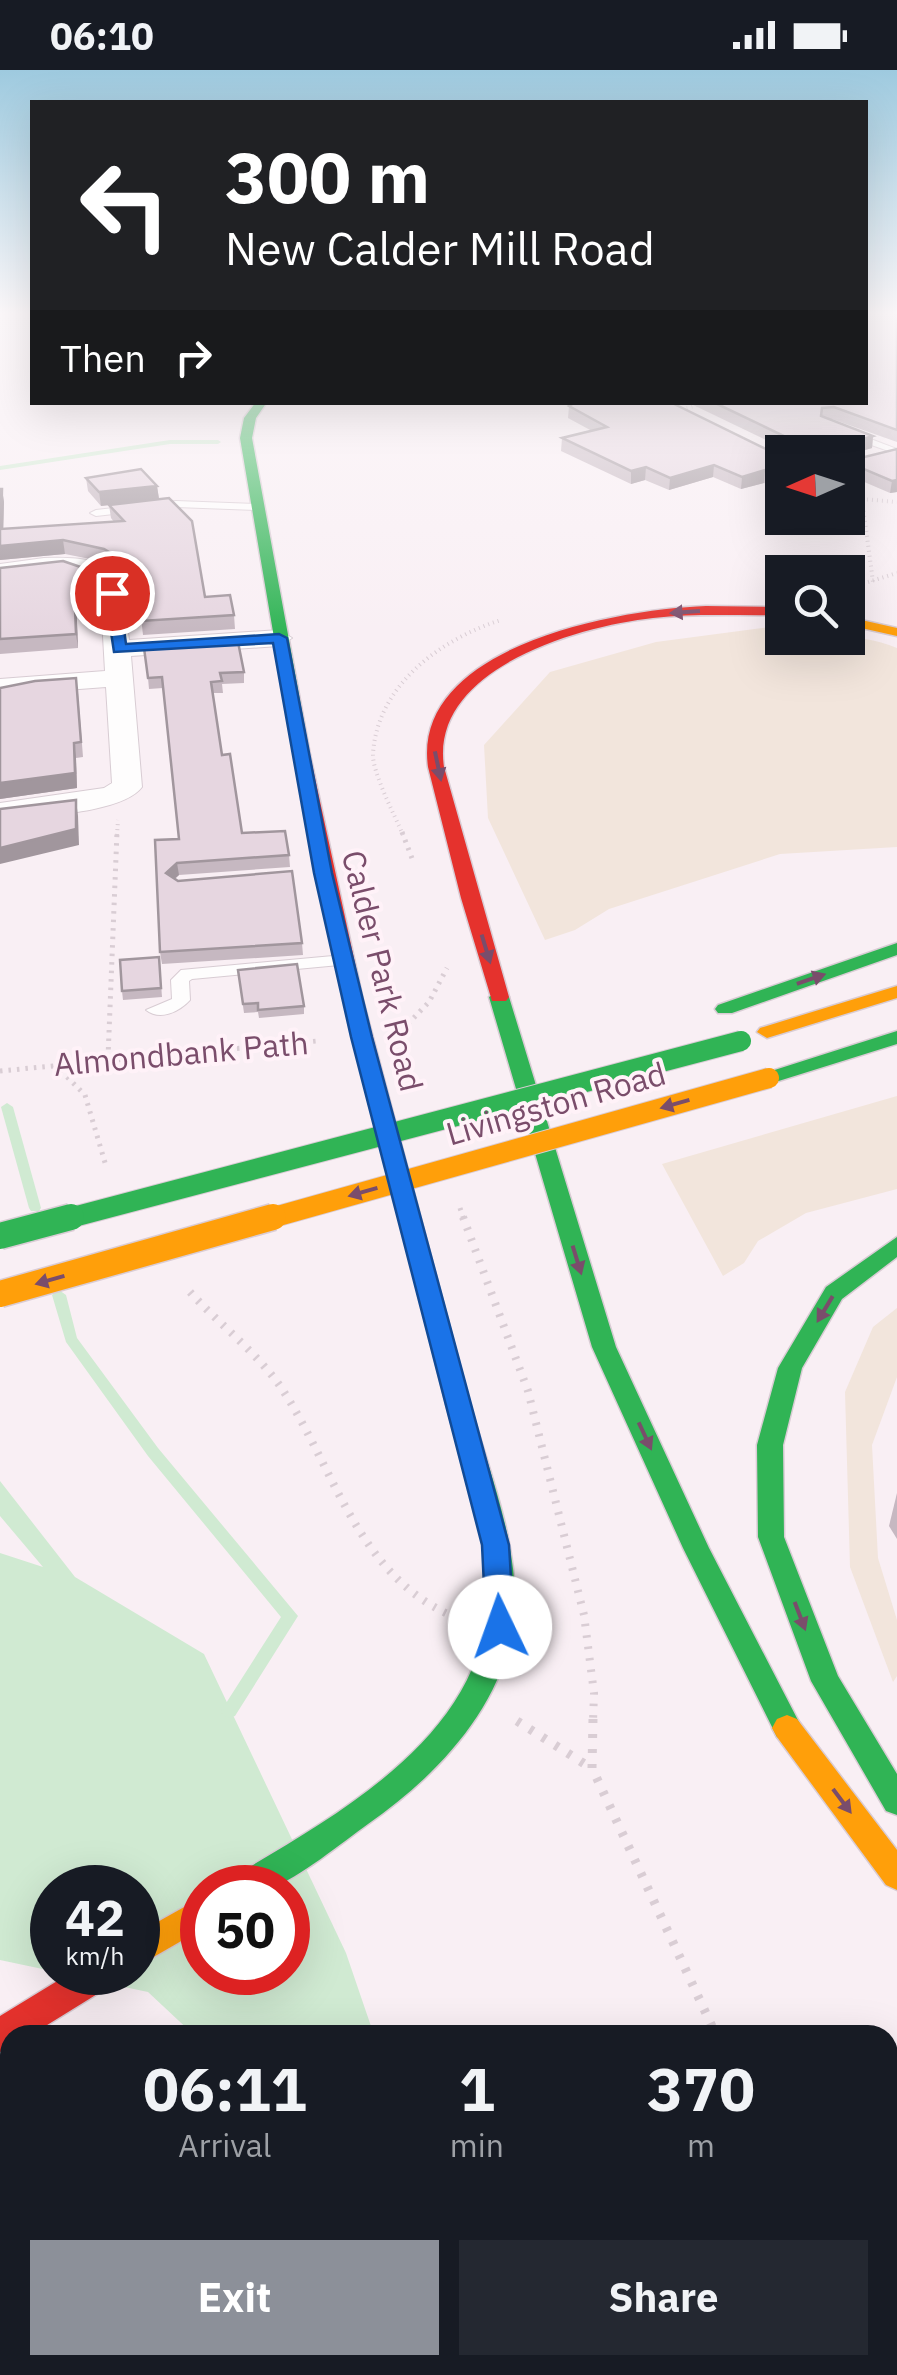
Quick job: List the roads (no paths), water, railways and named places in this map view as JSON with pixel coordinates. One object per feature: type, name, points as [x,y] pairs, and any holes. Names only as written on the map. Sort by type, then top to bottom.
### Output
[{"type":"main road","name":"Calder Park Road","points":[[250,420],[246,438],[314,874],[344,960],[495,1545],[500,1627],[474,1694],[437,1750],[374,1808],[280,1865]]},
{"type":"main road","points":[[765,611],[629,617],[538,642],[470,680],[445,712],[434,750],[456,856],[604,1347],[696,1548],[787,1728],[897,1875]]},
{"type":"main road","points":[[865,624],[897,632]]},
{"type":"main road","points":[[716,1012],[897,949]]},
{"type":"main road","name":"Livingston Road","points":[[0,1234],[740,1041],[897,992]]},
{"type":"main road","name":"Livingston Road","points":[[0,1294],[769,1078],[897,1037]]},
{"type":"main road","points":[[496,1079],[553,1062]]},
{"type":"main road","points":[[0,1234],[458,1091]]},
{"type":"main road","points":[[897,1245],[834,1293],[790,1368],[770,1445],[771,1538],[824,1681],[897,1801]]},
{"type":"main road","points":[[16,2025],[65,1995]]},
{"type":"street","points":[[865,460],[895,452]]},
{"type":"street","points":[[0,571],[70,566],[106,574],[112,582],[127,787],[112,796],[0,812]]},
{"type":"street","points":[[119,649],[279,638]]},
{"type":"street","points":[[0,687],[120,678]]},
{"type":"lane","points":[[827,424],[895,452]]},
{"type":"lane","points":[[161,487],[176,504]]},
{"type":"lane","points":[[96,513],[176,504],[257,506]]},
{"type":"lane","points":[[156,1010],[172,1008],[182,1000],[180,980],[187,974],[344,960]]},
{"type":"waterway","points":[[0,468],[170,442],[218,442]]},
{"type":"waterway","points":[[7,1107],[35,1208]]},
{"type":"waterway","points":[[59,1295],[71,1339],[153,1452],[290,1616],[229,1711]]}]
